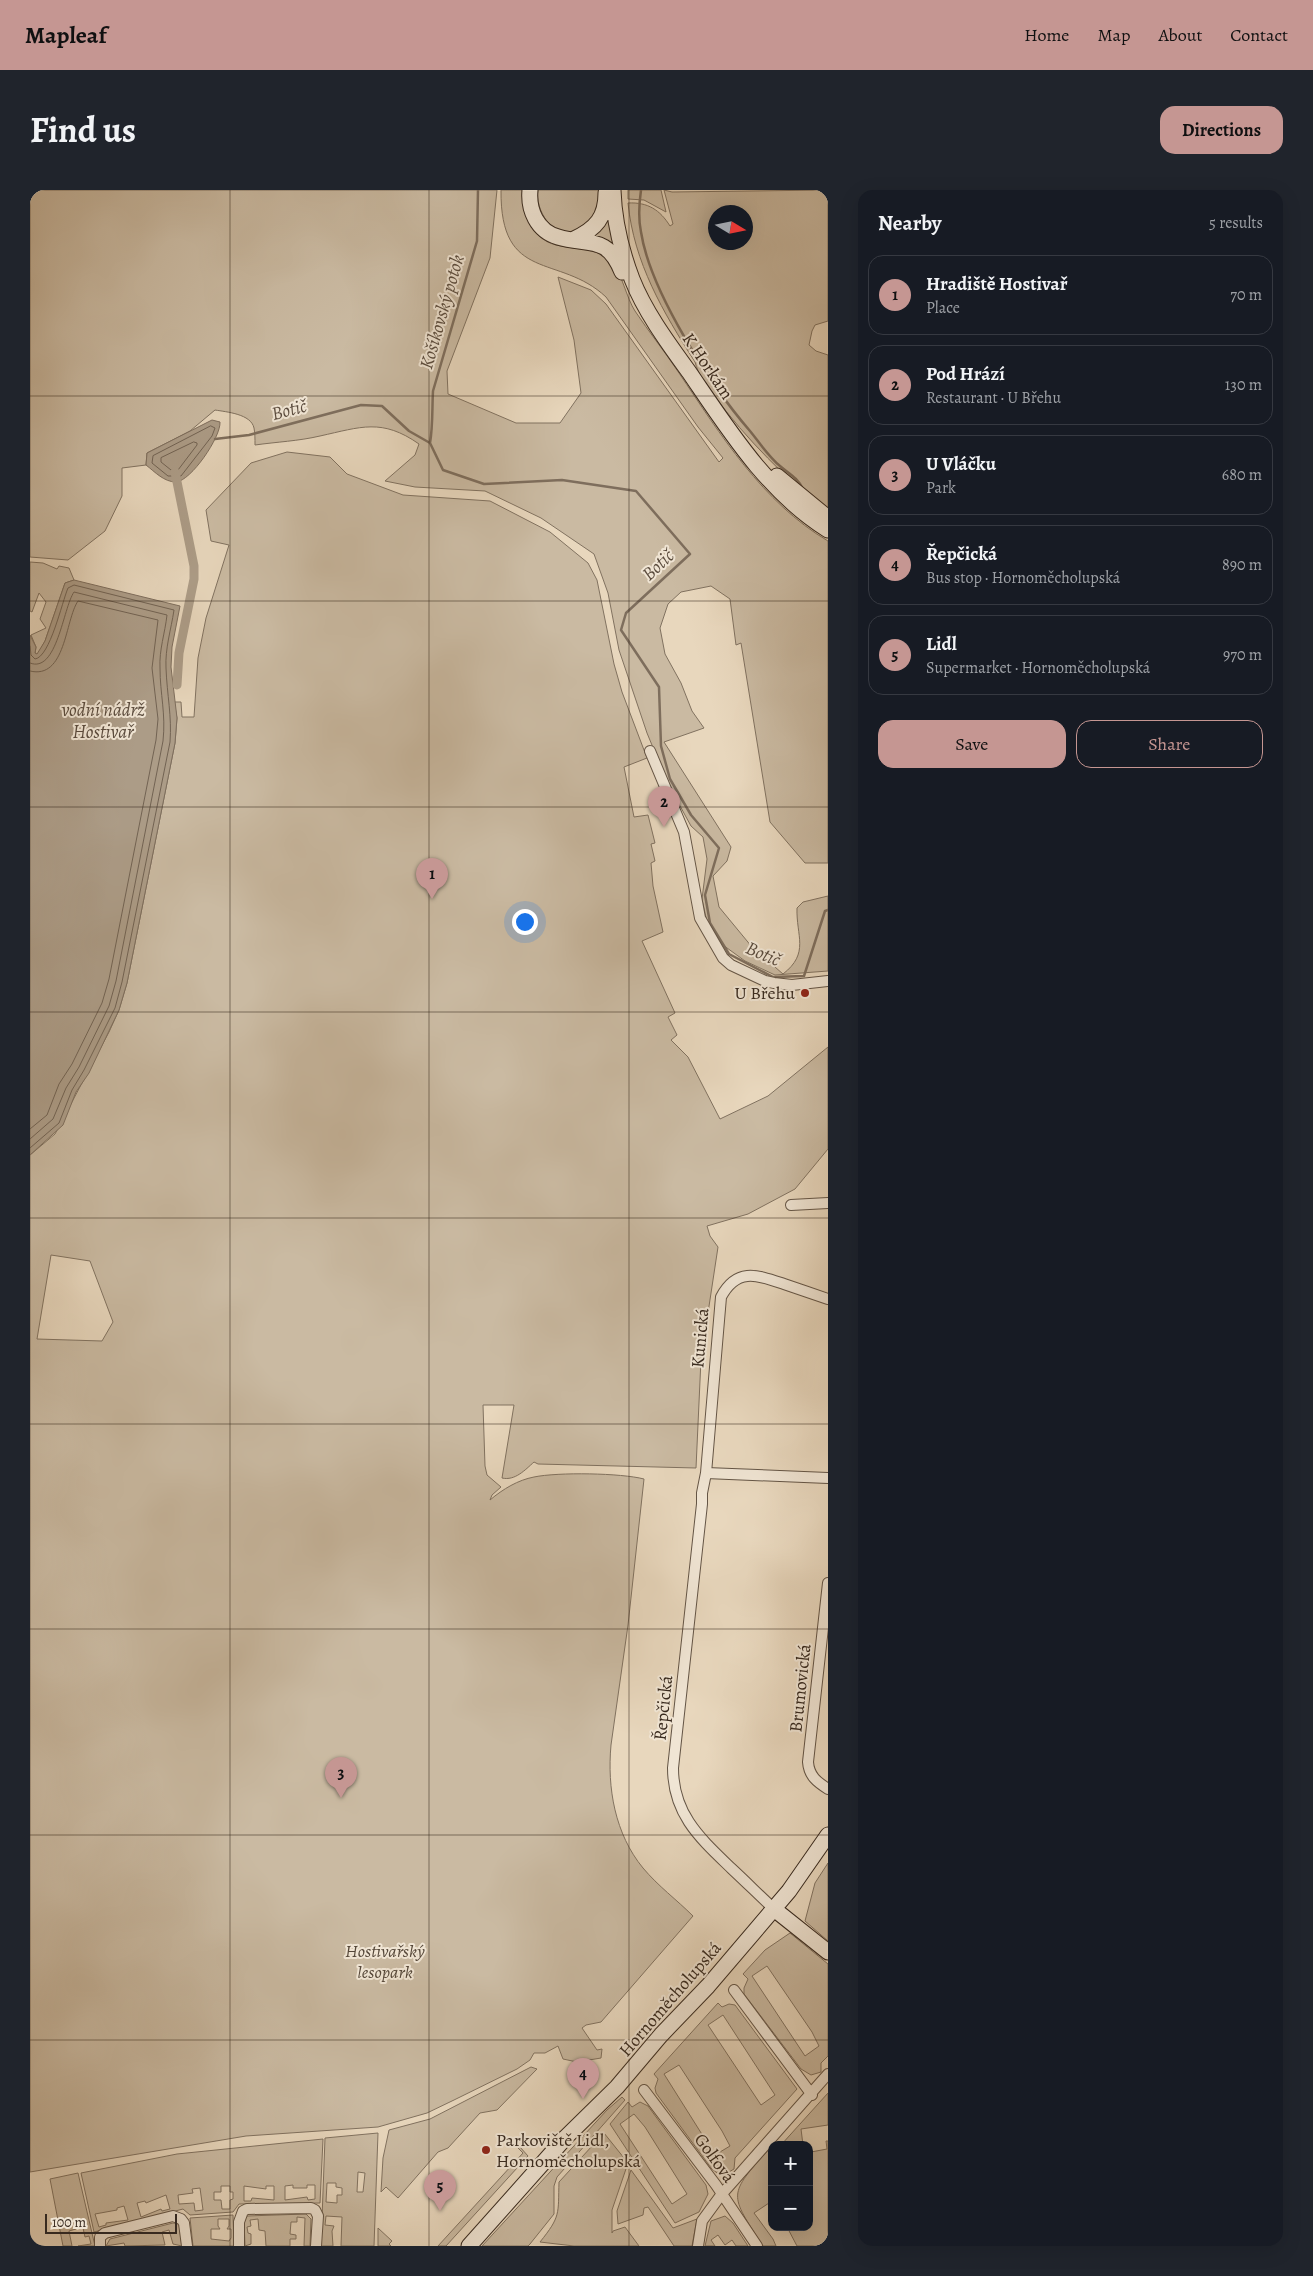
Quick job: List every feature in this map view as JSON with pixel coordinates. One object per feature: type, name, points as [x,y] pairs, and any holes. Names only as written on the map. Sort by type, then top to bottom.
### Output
[{"type":"main road","points":[[530,190],[532,212],[541,226],[557,237],[595,244],[610,252],[617,261],[626,280],[641,298]]},
{"type":"main road","points":[[574,239],[590,230],[601,220],[605,209],[606,190]]},
{"type":"main road","name":"K Horkám","points":[[614,190],[620,239],[632,279],[641,298],[728,428],[789,500],[828,530]]},
{"type":"main road","points":[[762,470],[780,476],[801,498],[828,518]]},
{"type":"main road","name":"Hornoměcholupská","points":[[469,2246],[566,2137],[633,2069],[774,1909],[828,1835]]},
{"type":"main road","points":[[774,1909],[828,1952]]},
{"type":"street","points":[[650,751],[684,832],[698,913],[720,955],[727,962],[765,981],[792,985],[828,981]]},
{"type":"street","points":[[791,1205],[828,1203]]},
{"type":"street","name":"Kunická","points":[[706,1473],[719,1303],[724,1291],[736,1279],[755,1275],[828,1299]]},
{"type":"street","points":[[706,1473],[828,1478]]},
{"type":"street","name":"Řepčická","points":[[706,1473],[702,1493],[673,1768],[674,1784],[684,1816],[698,1836],[774,1909]]},
{"type":"street","name":"Brumovická","points":[[828,1583],[808,1762],[809,1771],[814,1778],[828,1789]]},
{"type":"street","points":[[734,1990],[812,2095]]},
{"type":"street","points":[[698,2246],[702,2221],[721,2195],[812,2095],[828,2074]]},
{"type":"street","name":"Golfová","points":[[644,2090],[716,2185],[757,2246]]},
{"type":"street","points":[[239,2246],[239,2222],[243,2211],[310,2208],[315,2210],[318,2216],[316,2246]]},
{"type":"street","points":[[100,2246],[100,2238],[105,2233],[172,2216],[182,2219],[184,2223],[187,2246]]},
{"type":"green space","points":[[30,190],[497,190],[490,258],[447,371],[448,394],[516,423],[560,423],[581,393],[574,340],[558,277],[591,290],[606,304],[719,462],[723,458],[698,427],[606,297],[588,284],[521,254],[510,240],[503,220],[501,190],[523,190],[527,218],[536,233],[543,239],[551,244],[595,252],[613,263],[635,311],[744,466],[783,507],[828,541],[828,863],[805,863],[770,822],[741,643],[736,645],[730,599],[711,586],[681,592],[668,604],[660,628],[665,654],[681,683],[692,711],[704,728],[664,742],[731,847],[727,861],[713,876],[719,907],[752,947],[783,974],[796,959],[799,951],[797,908],[803,902],[828,896],[828,971],[775,975],[745,961],[716,940],[707,922],[702,899],[707,859],[703,837],[691,826],[668,784],[647,733],[619,650],[608,593],[594,554],[541,518],[485,491],[415,487],[385,481],[415,455],[419,444],[406,436],[394,431],[371,427],[304,439],[255,445],[252,423],[238,414],[215,410],[190,431],[147,453],[146,465],[122,468],[122,496],[105,531],[68,560],[30,557]]},
{"type":"green space","points":[[538,190],[604,190],[597,219],[577,231],[568,232],[560,231],[553,227],[542,214],[539,206]]},
{"type":"green space","points":[[628,190],[661,190],[666,212],[644,200],[628,199]]},
{"type":"green space","points":[[664,190],[672,192],[828,190],[828,321],[815,325],[809,345],[816,351],[828,355],[828,515],[782,473],[753,443],[726,412],[708,387],[661,306],[643,266],[631,225],[628,203],[642,204],[653,208],[658,211],[670,226],[673,224]]},
{"type":"green space","points":[[609,217],[615,249],[588,237]]},
{"type":"green space","name":"Hostivařský lesopark","points":[[287,452],[330,457],[347,474],[403,495],[490,501],[550,532],[588,563],[597,580],[614,664],[622,692],[647,758],[624,767],[634,817],[648,815],[655,843],[651,844],[655,861],[651,863],[653,886],[663,932],[642,941],[675,1013],[668,1017],[677,1035],[671,1040],[688,1057],[720,1119],[768,1096],[828,1047],[828,1149],[795,1189],[748,1214],[707,1226],[710,1236],[718,1247],[701,1359],[696,1468],[538,1464],[534,1462],[511,1478],[502,1478],[514,1405],[483,1405],[485,1466],[487,1475],[501,1487],[492,1495],[490,1500],[516,1483],[528,1478],[545,1475],[605,1474],[644,1479],[628,1625],[611,1745],[610,1778],[615,1810],[633,1855],[655,1881],[693,1916],[601,2022],[586,2025],[582,2028],[597,2050],[602,2049],[601,2058],[577,2062],[563,2059],[558,2046],[545,2053],[534,2053],[530,2060],[517,2069],[427,2113],[378,2127],[246,2136],[30,2172],[30,1155],[55,1134],[119,1010],[127,983],[175,743],[177,718],[174,702],[181,702],[182,717],[194,717],[198,658],[206,618],[229,545],[211,541],[206,510],[251,463]],"holes":[[[51,1255],[90,1261],[113,1322],[102,1341],[37,1339]]]},
{"type":"green space","points":[[30,562],[43,563],[57,569],[59,566],[69,568],[74,580],[65,583],[45,641],[38,654],[35,654],[36,647],[31,635],[46,628],[40,619],[46,602],[39,593],[32,612],[30,611]]},
{"type":"green space","points":[[828,1863],[828,1941],[805,1921],[815,1883]]},
{"type":"green space","points":[[790,1933],[828,1964],[828,2056],[821,2063],[821,2072],[811,2075],[801,2069],[744,1994],[744,1988],[748,1979],[743,1974],[765,1950]],"holes":[[[767,1966],[812,2032],[819,2046],[805,2056],[752,1976]]]},
{"type":"green space","points":[[718,2003],[722,2007],[729,2004],[735,2005],[797,2089],[735,2158],[734,2169],[724,2175],[717,2173],[711,2168],[656,2093],[655,2088],[658,2079],[654,2074]],"holes":[[[723,2015],[775,2095],[761,2105],[708,2025]],[[679,2065],[730,2146],[715,2155],[664,2074]]]},
{"type":"green space","points":[[531,2067],[537,2069],[497,2110],[480,2113],[448,2148],[438,2152],[398,2198],[386,2187],[381,2192],[383,2158],[389,2130],[430,2119]]},
{"type":"green space","points":[[828,2093],[828,2125],[801,2129],[802,2141],[785,2141]]},
{"type":"green space","points":[[622,2097],[625,2100],[557,2177],[554,2186],[554,2214],[530,2244],[528,2246],[482,2246],[607,2110]]},
{"type":"green space","points":[[628,2102],[632,2107],[640,2102],[648,2106],[706,2185],[708,2194],[699,2212],[675,2223],[610,2124]],"holes":[[[634,2114],[645,2127],[687,2194],[672,2204],[620,2124]]]},
{"type":"green space","points":[[378,2133],[374,2246],[341,2246],[342,2217],[326,2216],[325,2225],[334,2226],[332,2231],[333,2246],[321,2246],[325,2138]],"holes":[[[358,2172],[365,2173],[363,2192],[357,2192]],[[327,2183],[336,2183],[336,2187],[342,2188],[342,2195],[337,2195],[337,2203],[326,2202]]]},
{"type":"green space","points":[[604,2133],[628,2163],[612,2210],[612,2233],[625,2227],[639,2246],[574,2246],[540,2242],[552,2226],[557,2214],[559,2182]]},
{"type":"green space","points":[[323,2139],[320,2203],[239,2204],[233,2212],[190,2215],[183,2209],[94,2232],[81,2173],[177,2154]],"holes":[[[293,2185],[293,2188],[307,2188],[307,2185],[315,2185],[315,2199],[308,2200],[307,2197],[285,2200],[285,2186]],[[221,2186],[230,2186],[230,2192],[233,2192],[233,2199],[230,2200],[230,2209],[222,2209],[221,2200],[214,2200],[214,2192],[221,2192]],[[244,2186],[266,2189],[266,2186],[274,2186],[274,2200],[252,2198],[251,2201],[244,2201]],[[200,2188],[203,2210],[195,2211],[194,2203],[179,2204],[178,2195],[193,2193],[192,2189]],[[166,2195],[170,2209],[162,2211],[161,2209],[141,2217],[137,2203],[145,2201],[146,2203]],[[124,2206],[128,2220],[106,2223],[106,2225],[99,2227],[95,2214],[117,2210],[117,2208]]]},
{"type":"green space","points":[[826,2141],[828,2141],[828,2246],[797,2246],[789,2231],[813,2231],[813,2152],[827,2149]]},
{"type":"green space","points":[[520,2147],[528,2156],[446,2246],[438,2246],[523,2153],[518,2148]]},
{"type":"green space","points":[[768,2150],[768,2204],[754,2213],[776,2246],[763,2246],[739,2204],[740,2186]]},
{"type":"green space","points":[[631,2170],[673,2228],[697,2219],[692,2246],[674,2246],[648,2207],[644,2208],[643,2215],[618,2224],[617,2211]]},
{"type":"green space","points":[[78,2173],[95,2246],[78,2246],[91,2244],[89,2236],[85,2237],[81,2219],[74,2221],[76,2229],[69,2231],[72,2246],[63,2246],[50,2179]]},
{"type":"green space","points":[[306,2214],[311,2219],[310,2246],[304,2246],[305,2218],[297,2217],[297,2222],[291,2222],[290,2234],[296,2235],[296,2239],[290,2239],[290,2246],[266,2246],[265,2231],[259,2230],[258,2219],[250,2220],[251,2226],[247,2227],[248,2233],[251,2234],[251,2244],[245,2246],[244,2220],[247,2216]]},
{"type":"green space","points":[[233,2215],[234,2246],[193,2246],[190,2218]],"holes":[[[218,2219],[229,2219],[227,2229],[231,2229],[229,2241],[211,2239],[211,2229],[220,2229]]]},
{"type":"green space","points":[[725,2216],[733,2223],[748,2246],[736,2246],[732,2240],[725,2245],[718,2235],[711,2240],[715,2246],[705,2246],[711,2221]]},
{"type":"green space","points":[[173,2223],[179,2224],[182,2246],[173,2244],[169,2230],[162,2232],[165,2245],[125,2246],[124,2243],[106,2246],[110,2239]]},
{"type":"green space","points":[[378,2228],[392,2241],[389,2244],[391,2246],[378,2246]]},
{"type":"water","points":[[212,420],[220,422],[216,438],[197,467],[182,480],[172,482],[160,476],[146,465],[147,453]]},
{"type":"water","name":"vodní nádrž Hostivař","points":[[74,580],[180,606],[172,647],[171,667],[177,718],[175,743],[127,983],[119,1010],[89,1073],[76,1092],[63,1125],[30,1155],[30,635],[36,647],[35,653],[37,654],[45,641],[65,583]]},
{"type":"waterway","name":"Košíkovský potok","points":[[430,443],[433,391],[477,241],[478,190]]},
{"type":"waterway","points":[[641,190],[639,222],[647,256],[656,282],[684,337],[734,412],[772,458],[803,489]]},
{"type":"waterway","name":"Botič","points":[[215,439],[249,435],[361,405],[382,406],[409,431],[430,443],[443,470],[484,484],[562,480],[636,491],[690,554],[626,613],[621,630],[659,687],[661,746],[670,779],[691,815],[719,848],[705,895],[710,923],[729,954],[773,977],[804,976],[825,911],[828,910]]},
{"type":"waterway","points":[[175,472],[194,566],[194,579],[179,653],[177,685]]},
{"type":"place","name":"Pod Hrází","points":[[664,827]]},
{"type":"place","name":"Hradiště Hostivař","points":[[432,899]]},
{"type":"place","name":"U Břehu","points":[[805,993]]},
{"type":"place","name":"U Vláčku","points":[[341,1798]]},
{"type":"place","name":"Řepčická","points":[[583,2099]]},
{"type":"place","name":"Parkoviště Lidl, Hornoměcholupská","points":[[486,2150]]},
{"type":"place","name":"Lidl","points":[[440,2211]]}]
